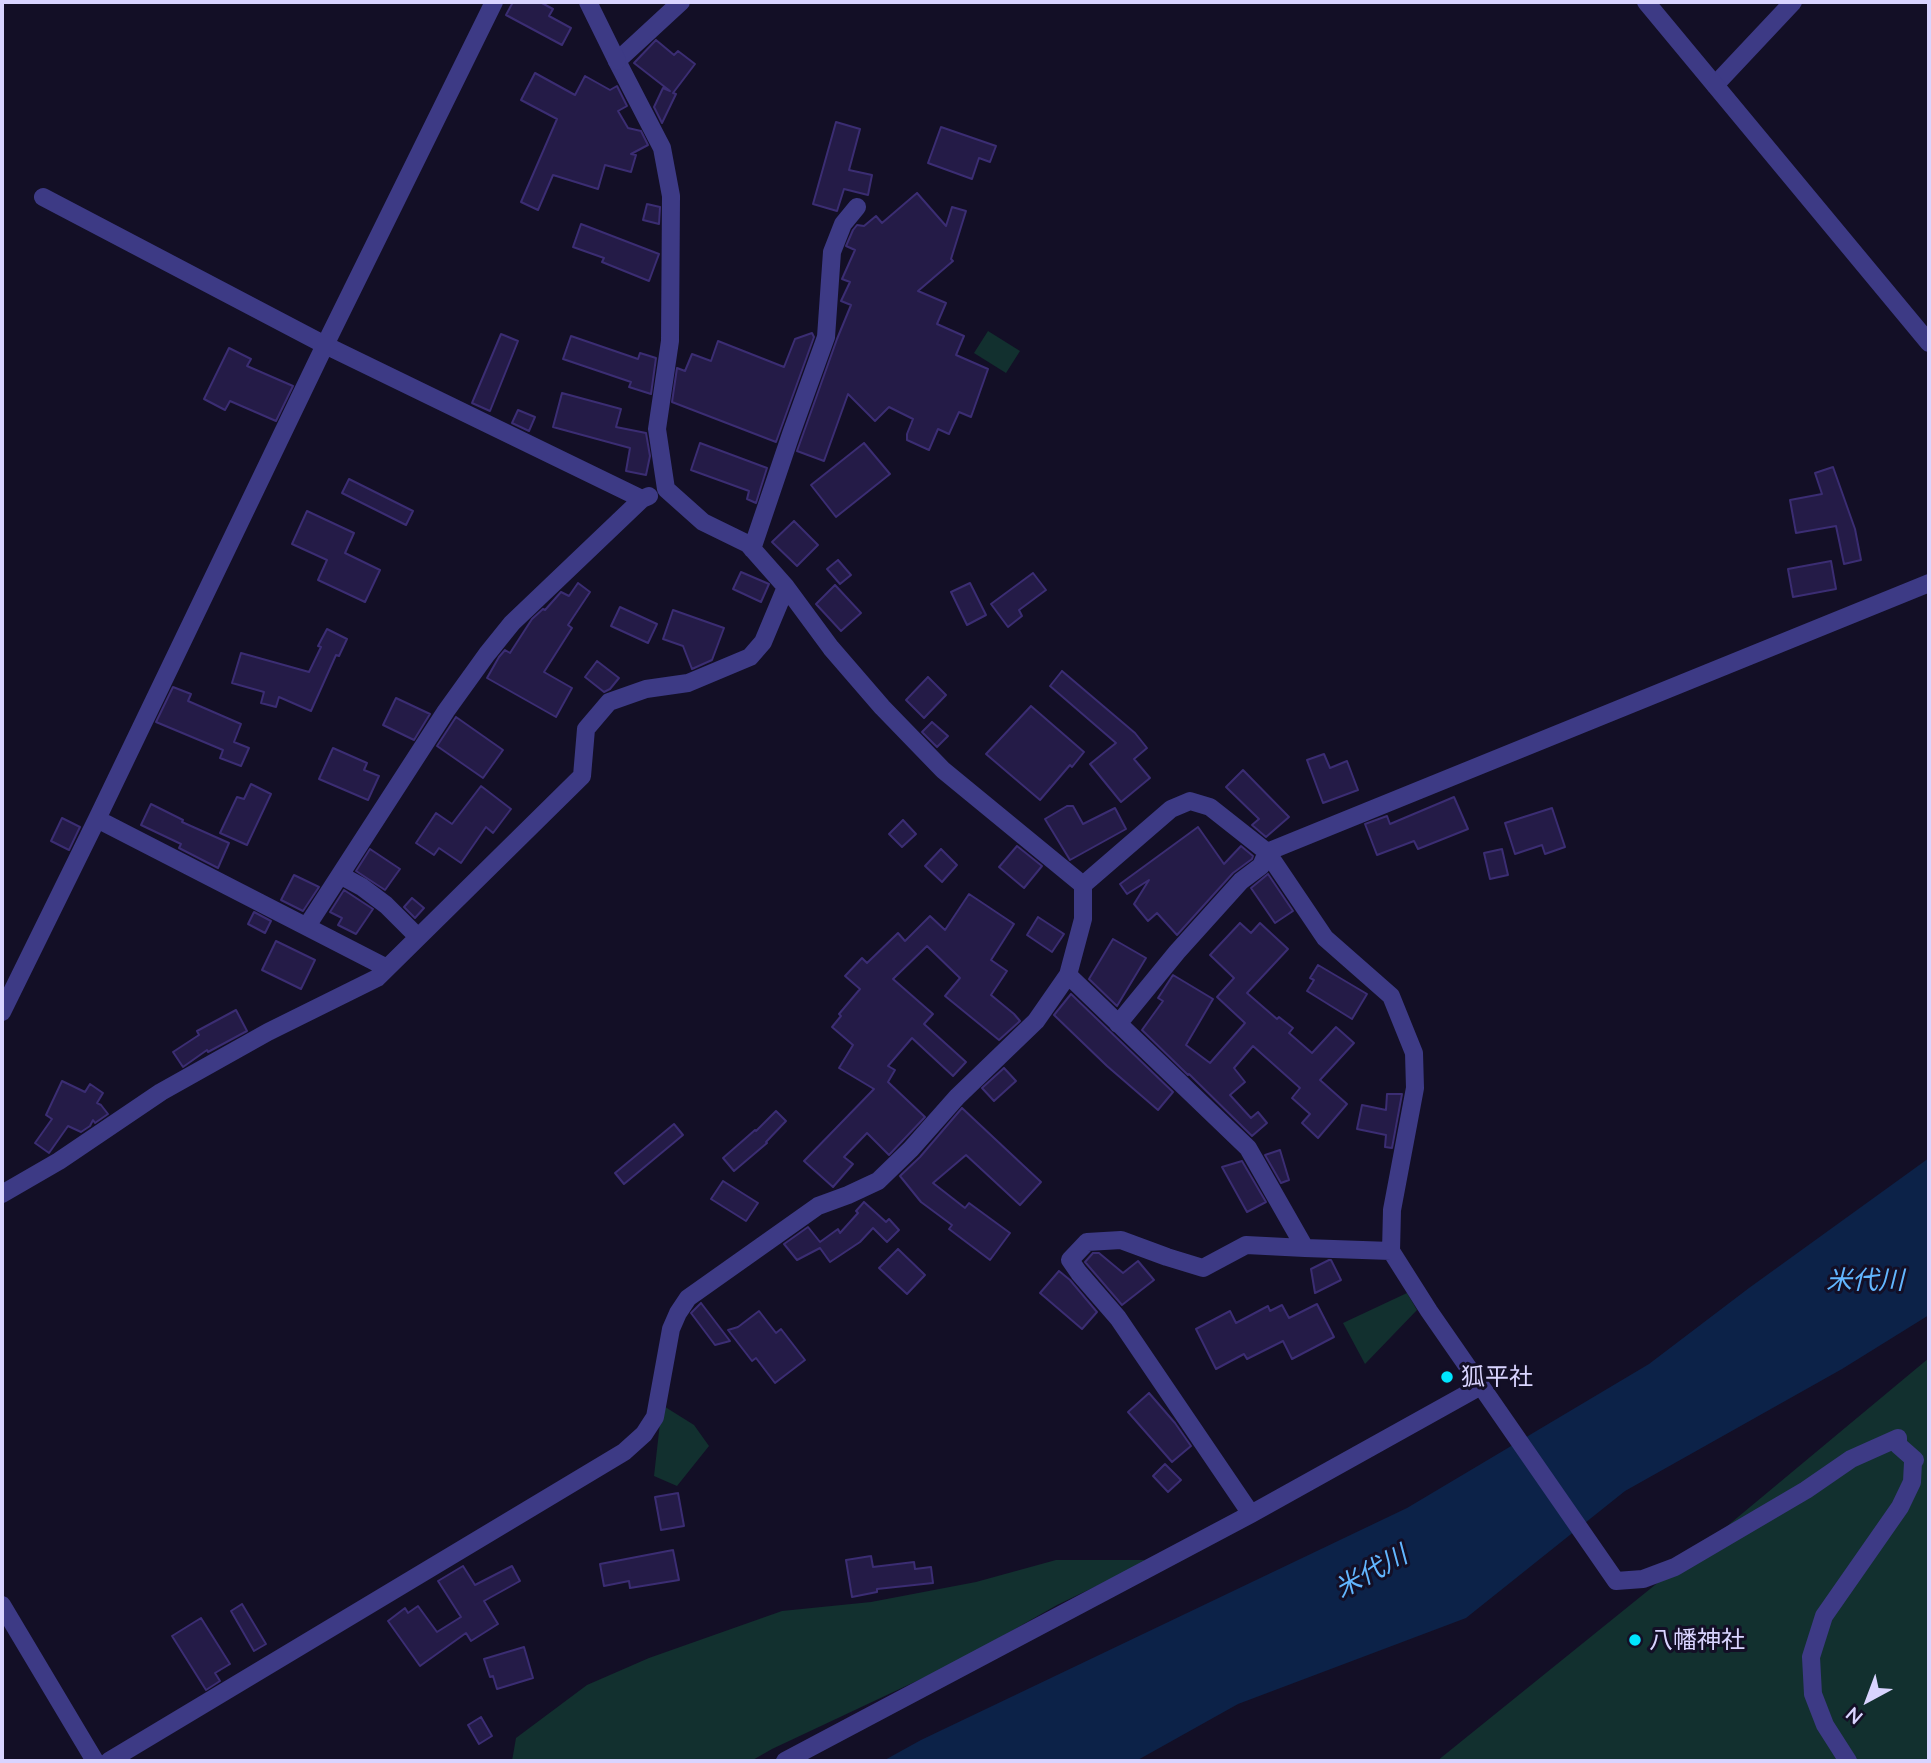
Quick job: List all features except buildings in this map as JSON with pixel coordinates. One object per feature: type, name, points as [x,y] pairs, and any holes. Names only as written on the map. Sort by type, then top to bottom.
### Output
[{"type":"street","points":[[2,1012],[494,2]]},
{"type":"street","points":[[588,2],[662,148],[671,196],[670,341],[657,429],[666,489],[703,522],[748,544],[786,587],[831,648],[882,707],[943,770],[1083,885]]},
{"type":"street","points":[[617,61],[681,2]]},
{"type":"street","points":[[1646,2],[1929,343]]},
{"type":"street","points":[[1715,85],[1793,2]]},
{"type":"street","points":[[43,197],[325,345],[642,499]]},
{"type":"street","points":[[752,549],[826,337],[832,252],[843,224],[857,207]]},
{"type":"street","points":[[307,926],[446,711],[512,623],[642,499],[666,489]]},
{"type":"street","points":[[1118,1024],[1177,952],[1241,881],[1261,866],[1267,852],[1929,583]]},
{"type":"street","points":[[2,1194],[60,1161],[162,1092],[268,1032],[377,978],[582,776],[586,729],[608,702],[646,689],[688,683],[750,657],[763,642],[786,587]]},
{"type":"street","points":[[109,1761],[624,1452],[644,1434],[655,1417],[671,1329],[688,1298],[818,1206],[878,1181],[911,1149],[957,1097],[1036,1021],[1068,975],[1083,919],[1083,885],[1171,809],[1190,801],[1210,807],[1267,852],[1325,938],[1391,996],[1414,1053],[1415,1088],[1392,1210],[1391,1251],[1422,1301],[1616,1581],[1643,1579],[1675,1567],[1806,1490],[1851,1460],[1898,1438],[1898,1445],[1915,1460],[1912,1482],[1900,1507],[1824,1616],[1811,1657],[1813,1694],[1825,1725],[1848,1761]]},
{"type":"street","points":[[97,820],[387,968]]},
{"type":"street","points":[[340,875],[386,905],[418,937]]},
{"type":"street","points":[[1068,975],[1248,1148],[1305,1248]]},
{"type":"street","points":[[1251,1514],[1118,1318],[1070,1260],[1087,1242],[1121,1240],[1203,1268],[1245,1245],[1391,1251]]},
{"type":"street","points":[[785,1761],[1251,1514],[1480,1386]]},
{"type":"street","points":[[2,1605],[95,1761]]},
{"type":"green space","points":[[988,331],[1020,351],[1006,373],[974,353]]},
{"type":"green space","points":[[1407,1293],[1417,1310],[1365,1364],[1343,1323]]},
{"type":"green space","points":[[1929,1358],[1929,1761],[1437,1761],[1702,1547]]},
{"type":"green space","points":[[662,1405],[694,1425],[709,1446],[677,1486],[654,1476]]},
{"type":"green space","points":[[1056,1560],[1144,1560],[1144,1563],[1057,1605],[957,1662],[751,1761],[512,1761],[516,1738],[587,1685],[649,1658],[782,1611],[871,1602],[976,1582]]},
{"type":"water","name":"米代川","points":[[1929,1158],[1929,1315],[1842,1369],[1625,1491],[1466,1618],[1238,1704],[1136,1761],[883,1761],[921,1740],[1407,1508],[1649,1364]]},
{"type":"place","name":"狐平社","points":[[1447,1377]]},
{"type":"place","name":"八幡神社","points":[[1635,1640]]}]
